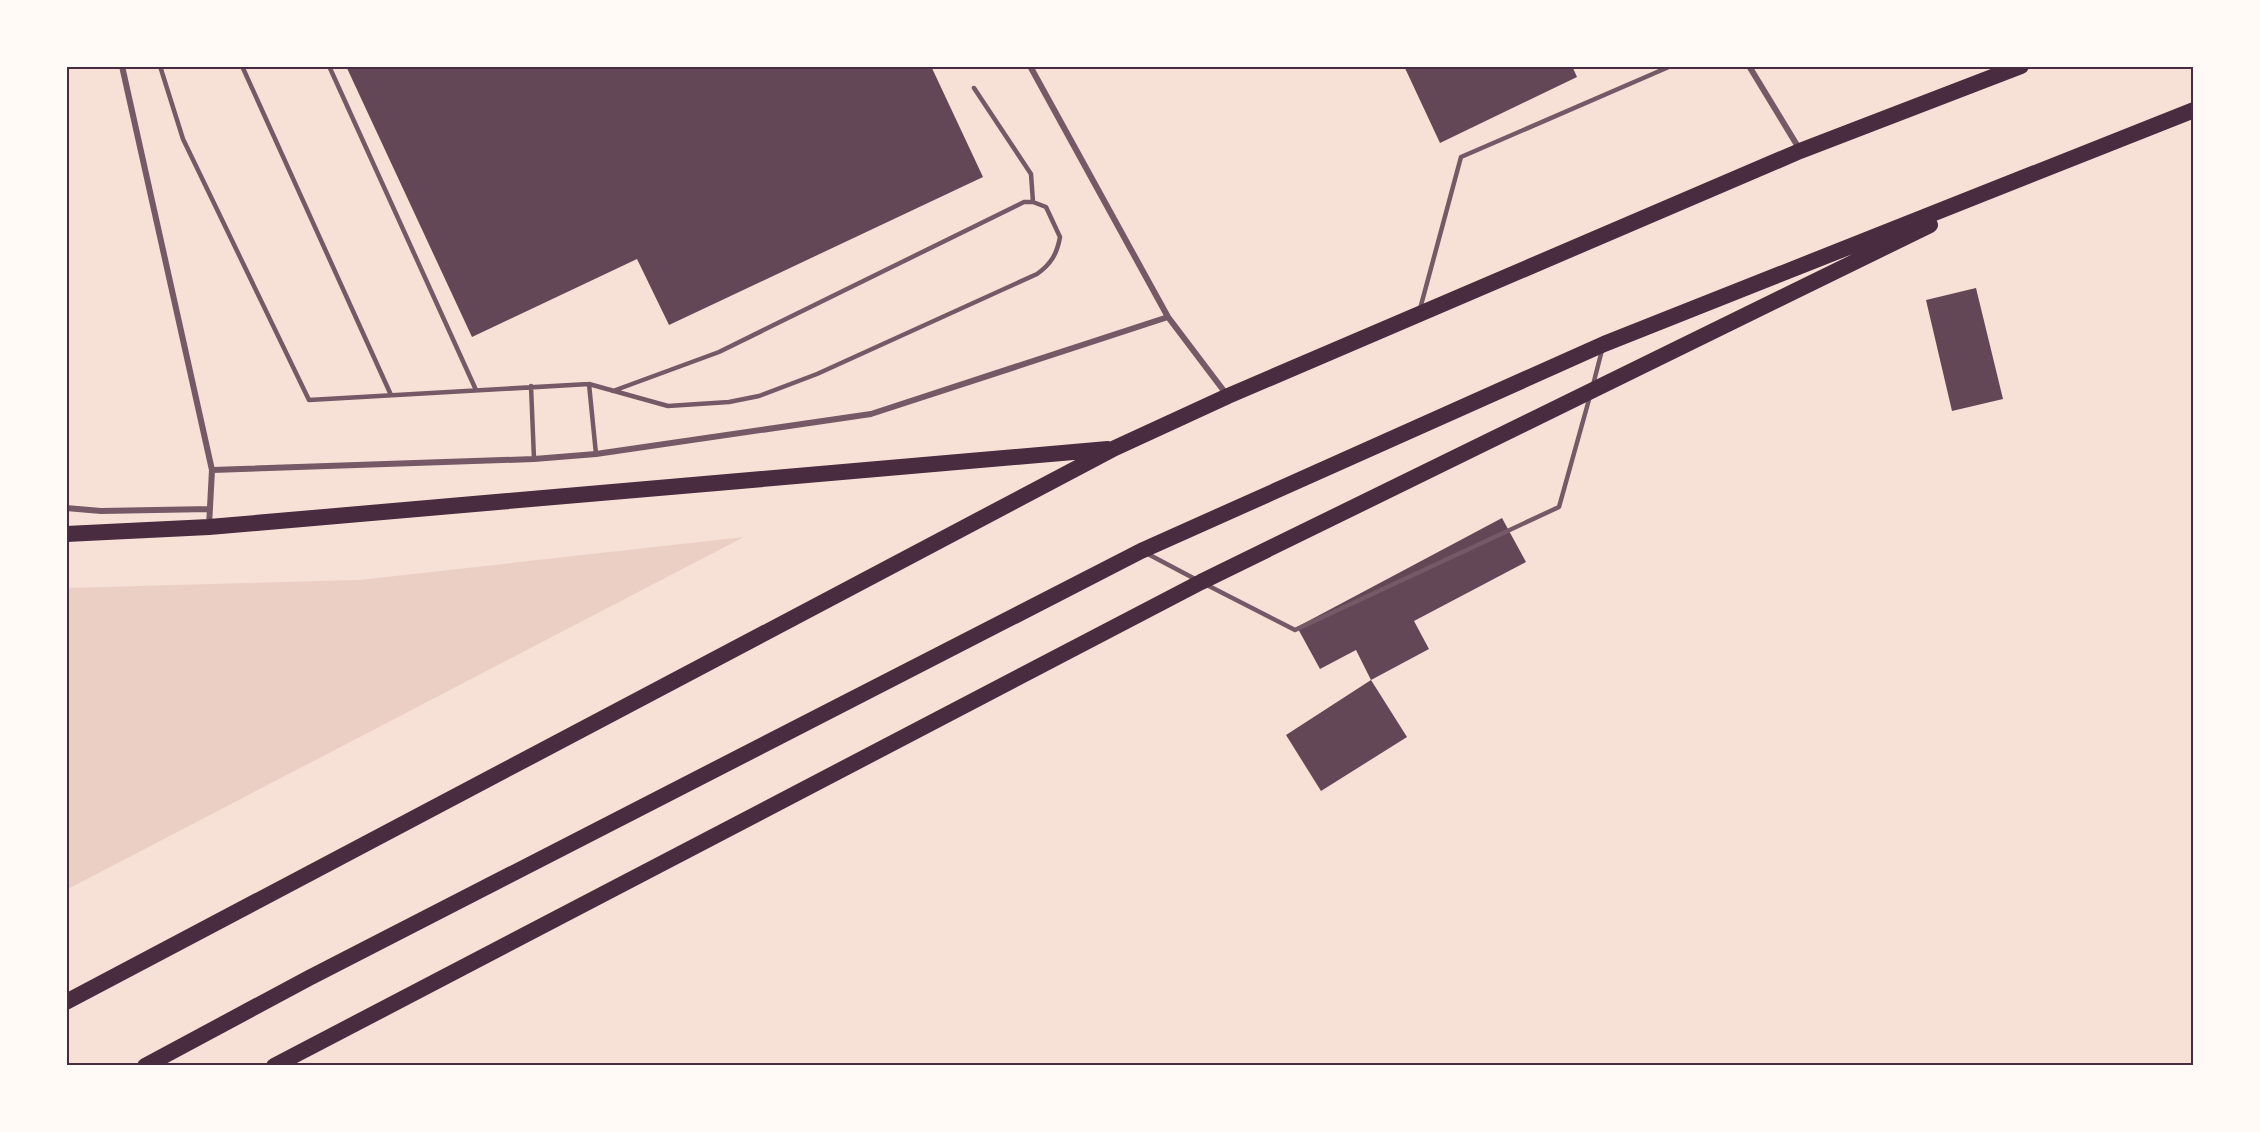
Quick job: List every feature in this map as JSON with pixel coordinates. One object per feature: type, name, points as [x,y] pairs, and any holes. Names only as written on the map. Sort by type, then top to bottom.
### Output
[{"type":"highway","points":[[66,1002],[1115,448],[1228,396],[1800,151],[2021,66]]},
{"type":"highway","points":[[145,1066],[309,978],[1142,550],[1604,344],[2194,110]]},
{"type":"highway","points":[[274,1066],[1201,582],[2041,170]]},
{"type":"highway","points":[[66,534],[209,527],[1115,448]]},
{"type":"street","points":[[122,66],[212,470],[209,527]]},
{"type":"street","points":[[1030,66],[1168,316],[1228,396]]},
{"type":"street","points":[[1749,66],[1800,151]]},
{"type":"street","points":[[212,470],[534,459],[596,454],[871,414],[1168,316]]},
{"type":"street","points":[[66,508],[101,511],[210,509]]},
{"type":"lane","points":[[160,66],[183,139],[309,400],[589,384],[613,391],[668,406],[720,403],[759,396],[827,369],[1037,274],[1054,257],[1060,237],[1046,207],[1033,202],[1024,202],[719,352],[613,391]]},
{"type":"lane","points":[[242,66],[391,395]]},
{"type":"lane","points":[[329,66],[476,390]]},
{"type":"lane","points":[[1418,315],[1461,157],[1671,66]]},
{"type":"lane","points":[[974,88],[1031,174],[1033,202]]},
{"type":"lane","points":[[1142,550],[1294,630],[1558,507],[1604,344]]},
{"type":"lane","points":[[589,384],[596,454]]},
{"type":"lane","points":[[531,386],[534,459]]},
{"type":"shaded area","points":[[744,537],[66,890],[66,588],[359,580]]},
{"type":"building","points":[[346,66],[931,66],[983,177],[669,325],[637,259],[472,337]]},
{"type":"building","points":[[1404,66],[1572,66],[1577,77],[1440,143]]},
{"type":"building","points":[[1976,288],[2003,399],[1952,411],[1926,300]]},
{"type":"building","points":[[1502,518],[1526,562],[1414,621],[1429,649],[1371,680],[1356,650],[1320,669],[1297,627]]},
{"type":"building","points":[[1371,680],[1407,737],[1321,791],[1286,735]]}]
